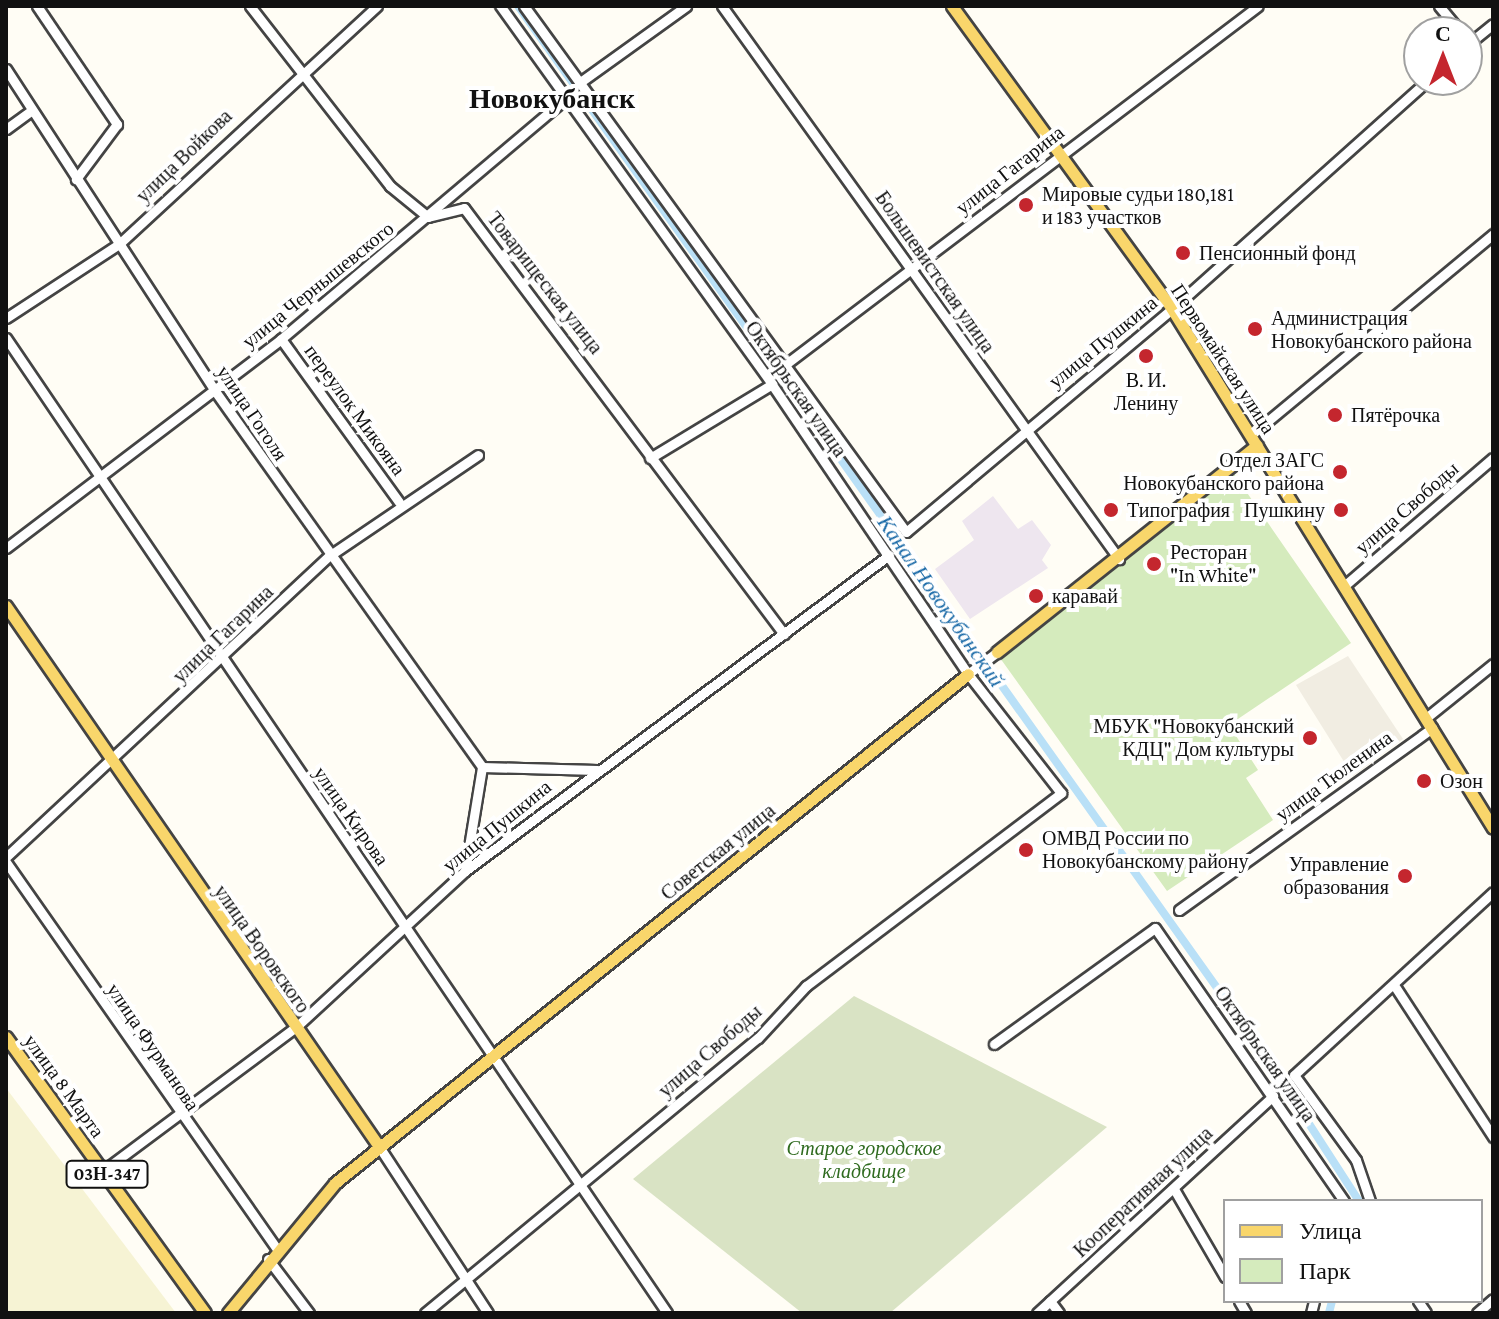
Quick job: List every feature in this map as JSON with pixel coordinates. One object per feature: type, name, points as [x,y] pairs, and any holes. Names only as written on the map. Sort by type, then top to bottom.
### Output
[{"type":"main road","name":"Первомайская улица","points":[[952,6],[1062,152],[1172,309],[1493,828]]},
{"type":"main road","name":"Советская улица","points":[[997,652],[1119,559],[1254,440]]},
{"type":"main road","name":"улица Воровского","points":[[6,606],[109,763],[378,1145]]},
{"type":"main road","name":"Советская улица","points":[[228,1313],[276,1248],[378,1145],[968,674]]},
{"type":"main road","name":"улица 8 Марта","points":[[6,1037],[205,1313]]},
{"type":"street","points":[[37,6],[117,124],[76,179]]},
{"type":"street","points":[[250,6],[390,186],[428,217]]},
{"type":"street","name":"улица Войкова","points":[[6,318],[119,244],[300,70],[377,6]]},
{"type":"street","name":"Октябрьская улица","points":[[500,6],[772,384],[968,674],[1061,793]]},
{"type":"street","name":"Октябрьская улица","points":[[524,6],[906,532]]},
{"type":"street","points":[[579,83],[686,6]]},
{"type":"street","name":"Большевистская улица","points":[[722,6],[913,269],[1024,431],[1119,559]]},
{"type":"street","name":"улица Гагарина","points":[[786,364],[1258,6]]},
{"type":"street","name":"улица Гоголя","points":[[6,69],[215,391],[329,556],[482,767]]},
{"type":"street","name":"улица Пушкина","points":[[906,532],[1172,309],[1410,96]]},
{"type":"street","name":"улица Чернышевского","points":[[6,548],[281,339],[567,98]]},
{"type":"street","points":[[6,129],[32,110]]},
{"type":"street","name":"Товарищеская улица","points":[[428,217],[464,208],[784,634]]},
{"type":"street","name":"Советская улица","points":[[1254,440],[1493,234]]},
{"type":"street","name":"улица Кирова","points":[[6,338],[222,662],[408,929],[667,1313]]},
{"type":"street","name":"переулок Микояна","points":[[281,339],[399,502]]},
{"type":"street","points":[[650,458],[772,384]]},
{"type":"street","name":"улица Гагарина","points":[[6,860],[222,662],[329,556],[399,502],[478,455]]},
{"type":"street","name":"улица Свободы","points":[[1344,586],[1493,458]]},
{"type":"street","name":"улица Пушкина","points":[[104,1170],[296,1027],[408,929],[465,871],[889,555]]},
{"type":"street","name":"Советская улица","points":[[968,674],[997,652]]},
{"type":"street","name":"улица Тюленина","points":[[1179,910],[1429,723],[1493,664]]},
{"type":"street","points":[[465,871],[482,767],[597,770]]},
{"type":"street","name":"улица Свободы","points":[[425,1313],[463,1277],[758,1038],[806,986],[1061,793]]},
{"type":"street","name":"улица Фурманова","points":[[6,860],[177,1116],[276,1248]]},
{"type":"street","points":[[1493,892],[1396,988],[1493,1137]]},
{"type":"street","name":"Октябрьская улица","points":[[994,1044],[1155,928],[1343,1199]]},
{"type":"street","name":"Октябрьская улица","points":[[1369,1199],[1356,1160],[1294,1075],[1396,988]]},
{"type":"street","name":"Кооперативная улица","points":[[1037,1313],[1273,1096]]},
{"type":"street","name":"улица Воровского","points":[[378,1145],[488,1313]]},
{"type":"street","points":[[1174,1189],[1223,1274]]},
{"type":"street","points":[[268,1259],[309,1313]]},
{"type":"street","points":[[1477,1313],[1493,1299]]},
{"type":"street","points":[[1050,1301],[1059,1313]]},
{"type":"shaded area","points":[[993,496],[1018,529],[1032,520],[1051,545],[1042,560],[1048,568],[970,619],[935,569],[974,540],[962,521]]},
{"type":"shaded area","points":[[1348,656],[1403,739],[1353,776],[1296,685]]},
{"type":"shaded area","points":[[6,1088],[176,1313],[6,1313]]},
{"type":"green space","points":[[1232,471],[1351,643],[1229,725],[1258,770],[1246,778],[1273,820],[1167,891],[1000,658]]},
{"type":"green space","name":"Старое городское кладбище","points":[[854,996],[1107,1127],[890,1313],[802,1313],[633,1179]]},
{"type":"waterway","name":"Канал Новокубанский","points":[[518,6],[1260,1048],[1358,1199]]},
{"type":"waterway","name":"Канал Новокубанский","points":[[1329,1313],[1332,1303]]},
{"type":"place","name":"Мировые судьи 180,181 и 183 участков","points":[[1026,205]]},
{"type":"place","name":"Пенсионный фонд","points":[[1183,253]]},
{"type":"place","name":"Администрация Новокубанского района","points":[[1255,329]]},
{"type":"place","name":"В. И. Ленину","points":[[1146,356]]},
{"type":"place","name":"Пятёрочка","points":[[1335,415]]},
{"type":"place","name":"Отдел ЗАГС Новокубанского района","points":[[1340,472]]},
{"type":"place","name":"Типография","points":[[1111,510]]},
{"type":"place","name":"Пушкину","points":[[1341,510]]},
{"type":"place","name":"Ресторан \"In White\"","points":[[1154,564]]},
{"type":"place","name":"каравай","points":[[1036,596]]},
{"type":"place","name":"МБУК \"Новокубанский КДЦ\" Дом культуры","points":[[1310,738]]},
{"type":"place","name":"Озон","points":[[1424,781]]},
{"type":"place","name":"ОМВД России по Новокубанскому району","points":[[1026,850]]},
{"type":"place","name":"Управление образования","points":[[1405,876]]},
{"type":"district","name":"Новокубанск","points":[[552,99]]}]
